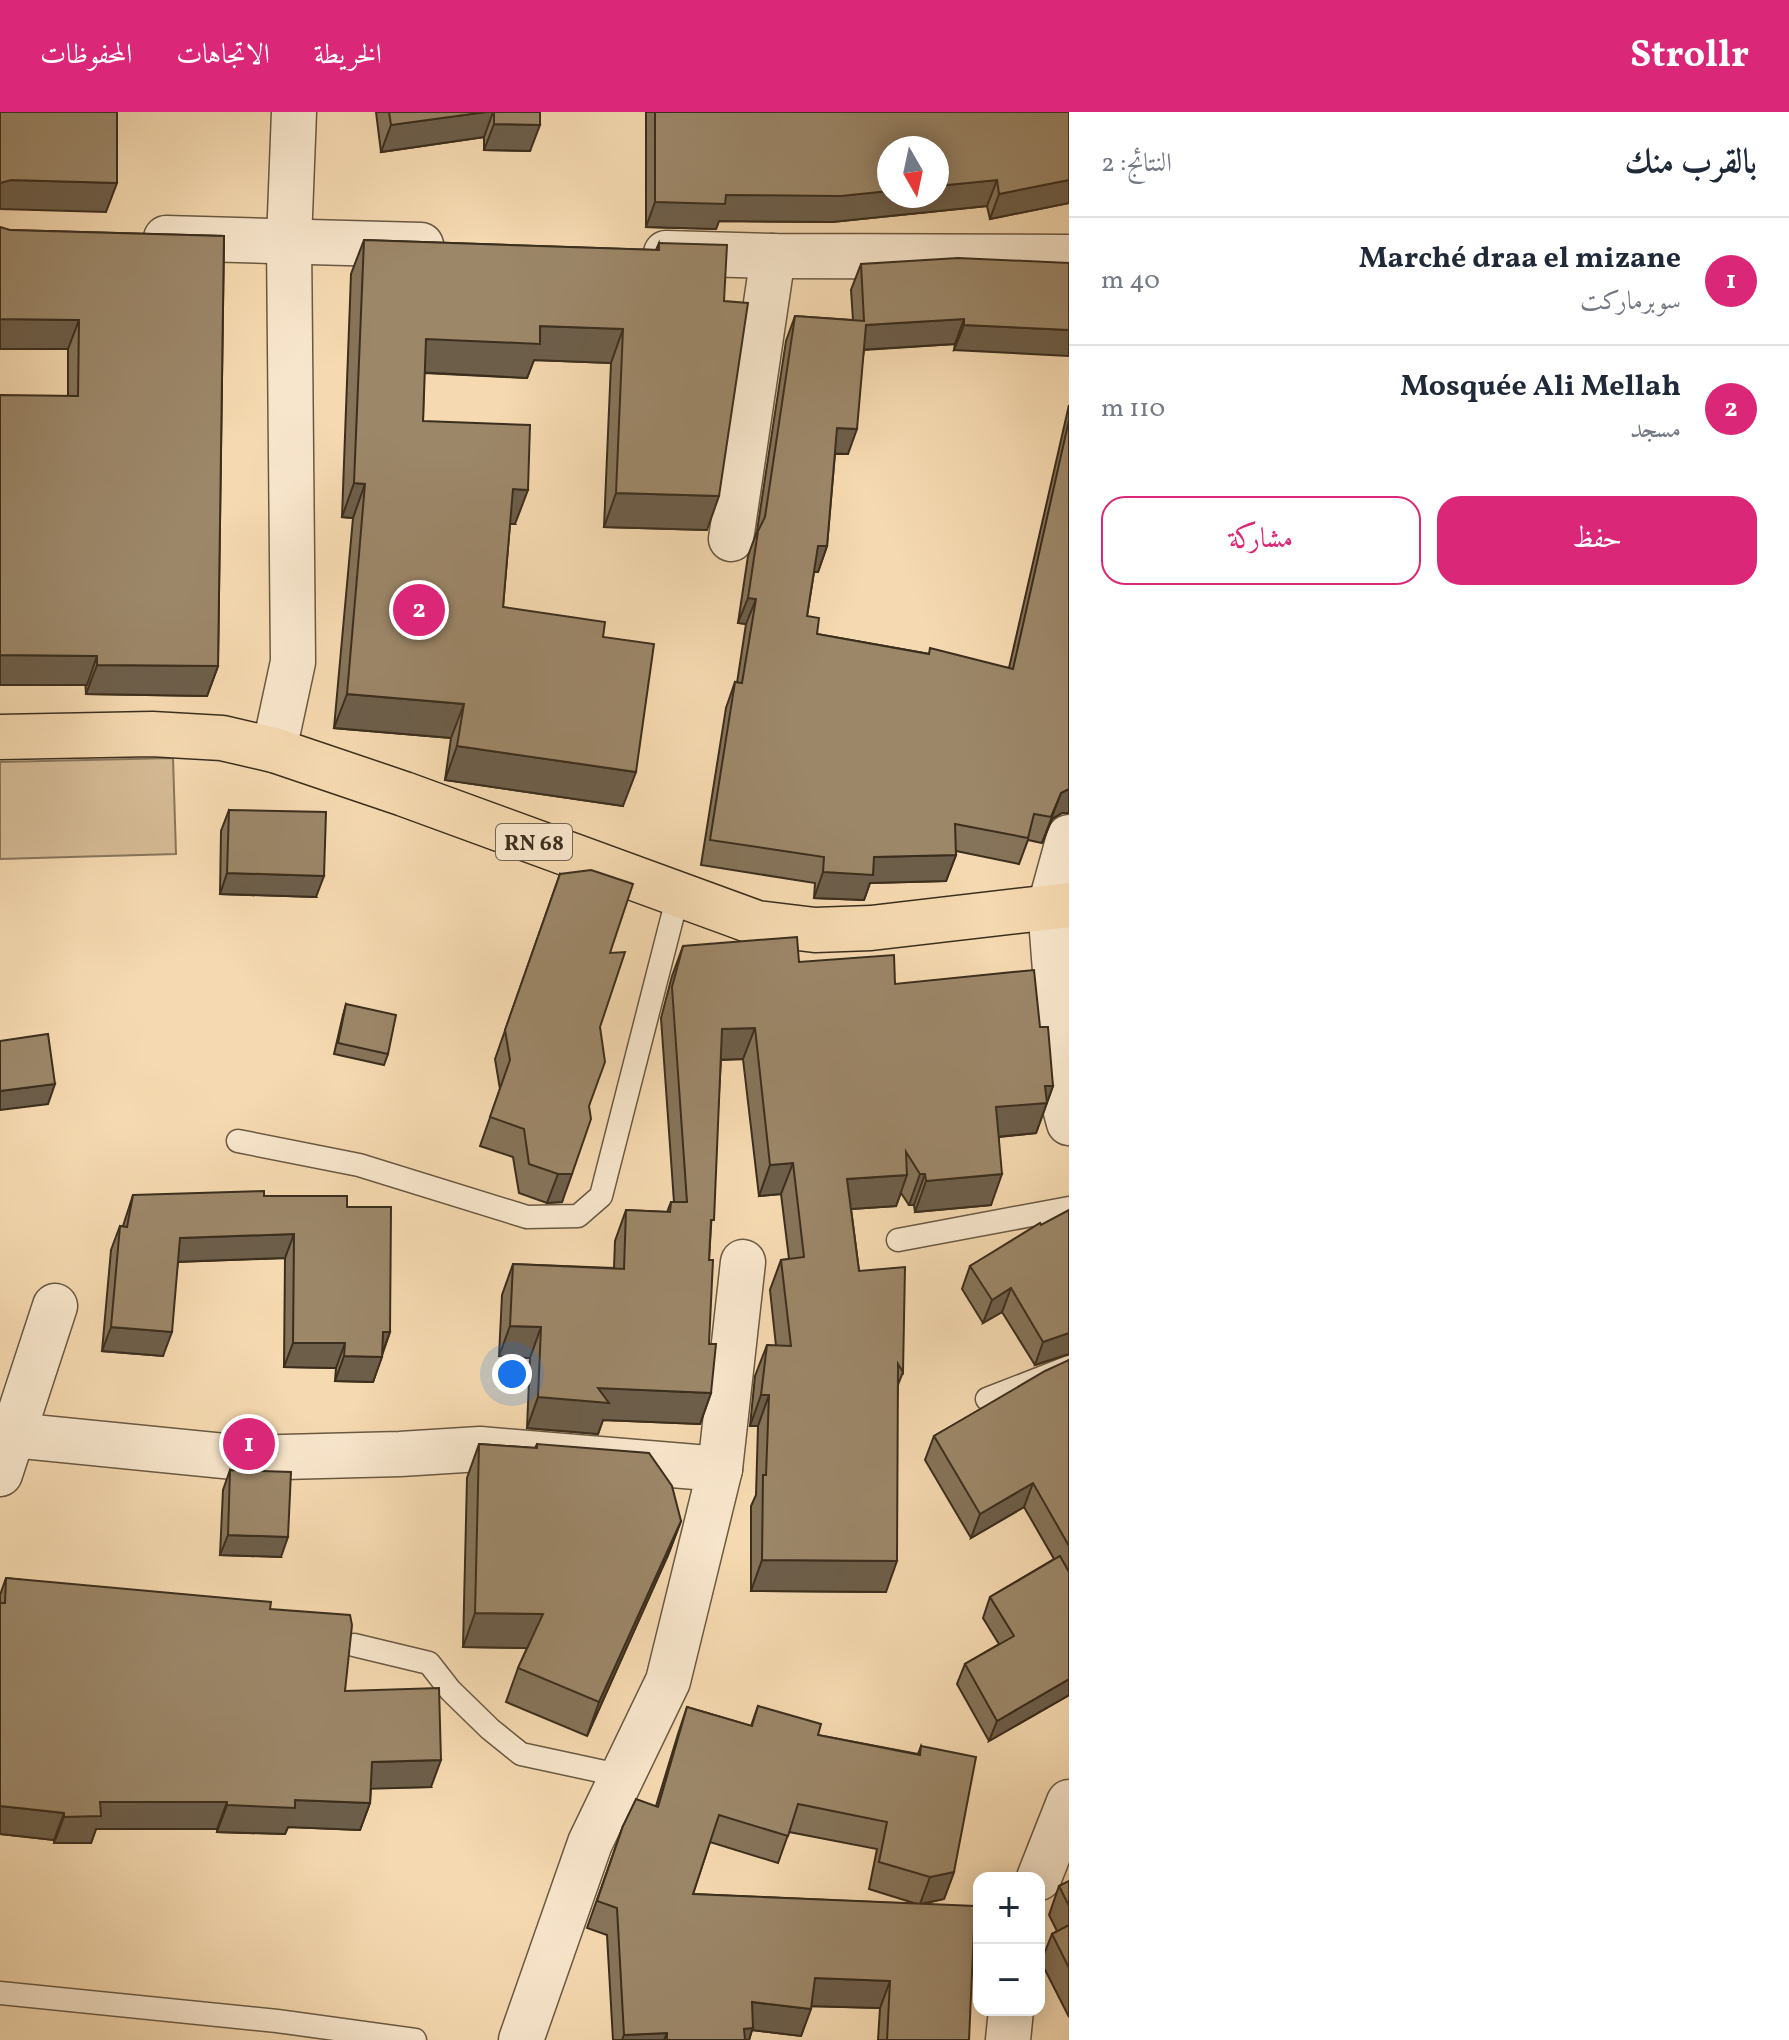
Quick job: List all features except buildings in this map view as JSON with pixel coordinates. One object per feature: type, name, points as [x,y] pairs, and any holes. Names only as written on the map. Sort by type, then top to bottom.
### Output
[{"type":"main road","name":"RN 68","points":[[0,737],[152,734],[222,738],[274,750],[404,794],[757,923],[815,930],[871,928],[1060,906]]},
{"type":"street","points":[[274,750],[293,662],[289,241],[294,112]]},
{"type":"street","points":[[122,237],[461,246]]},
{"type":"street","points":[[632,252],[1069,257]]},
{"type":"street","points":[[731,539],[773,256]]},
{"type":"street","points":[[1069,837],[1060,906],[1066,1112],[1069,1123]]},
{"type":"street","points":[[521,2040],[590,1843],[668,1681],[720,1469],[743,1262]]},
{"type":"street","points":[[55,1306],[6,1454],[244,1458],[480,1449],[720,1469]]},
{"type":"street","points":[[1041,1872],[1069,1802]]},
{"type":"street","points":[[1008,2040],[1010,2016]]},
{"type":"lane","points":[[238,1141],[359,1165],[527,1217],[578,1216],[601,1196],[678,895]]},
{"type":"lane","points":[[898,1240],[1069,1208]]},
{"type":"lane","points":[[987,1399],[1069,1367]]},
{"type":"lane","points":[[354,1645],[429,1663],[450,1690],[521,1754],[623,1776]]},
{"type":"lane","points":[[0,1993],[277,2021],[415,2040]]},
{"type":"shaded area","points":[[173,758],[176,854],[0,859],[0,762]]},
{"type":"place","name":"Mosquée Ali Mellah","points":[[419,610]]},
{"type":"place","name":"Marché draa el mizane","points":[[249,1444]]}]
